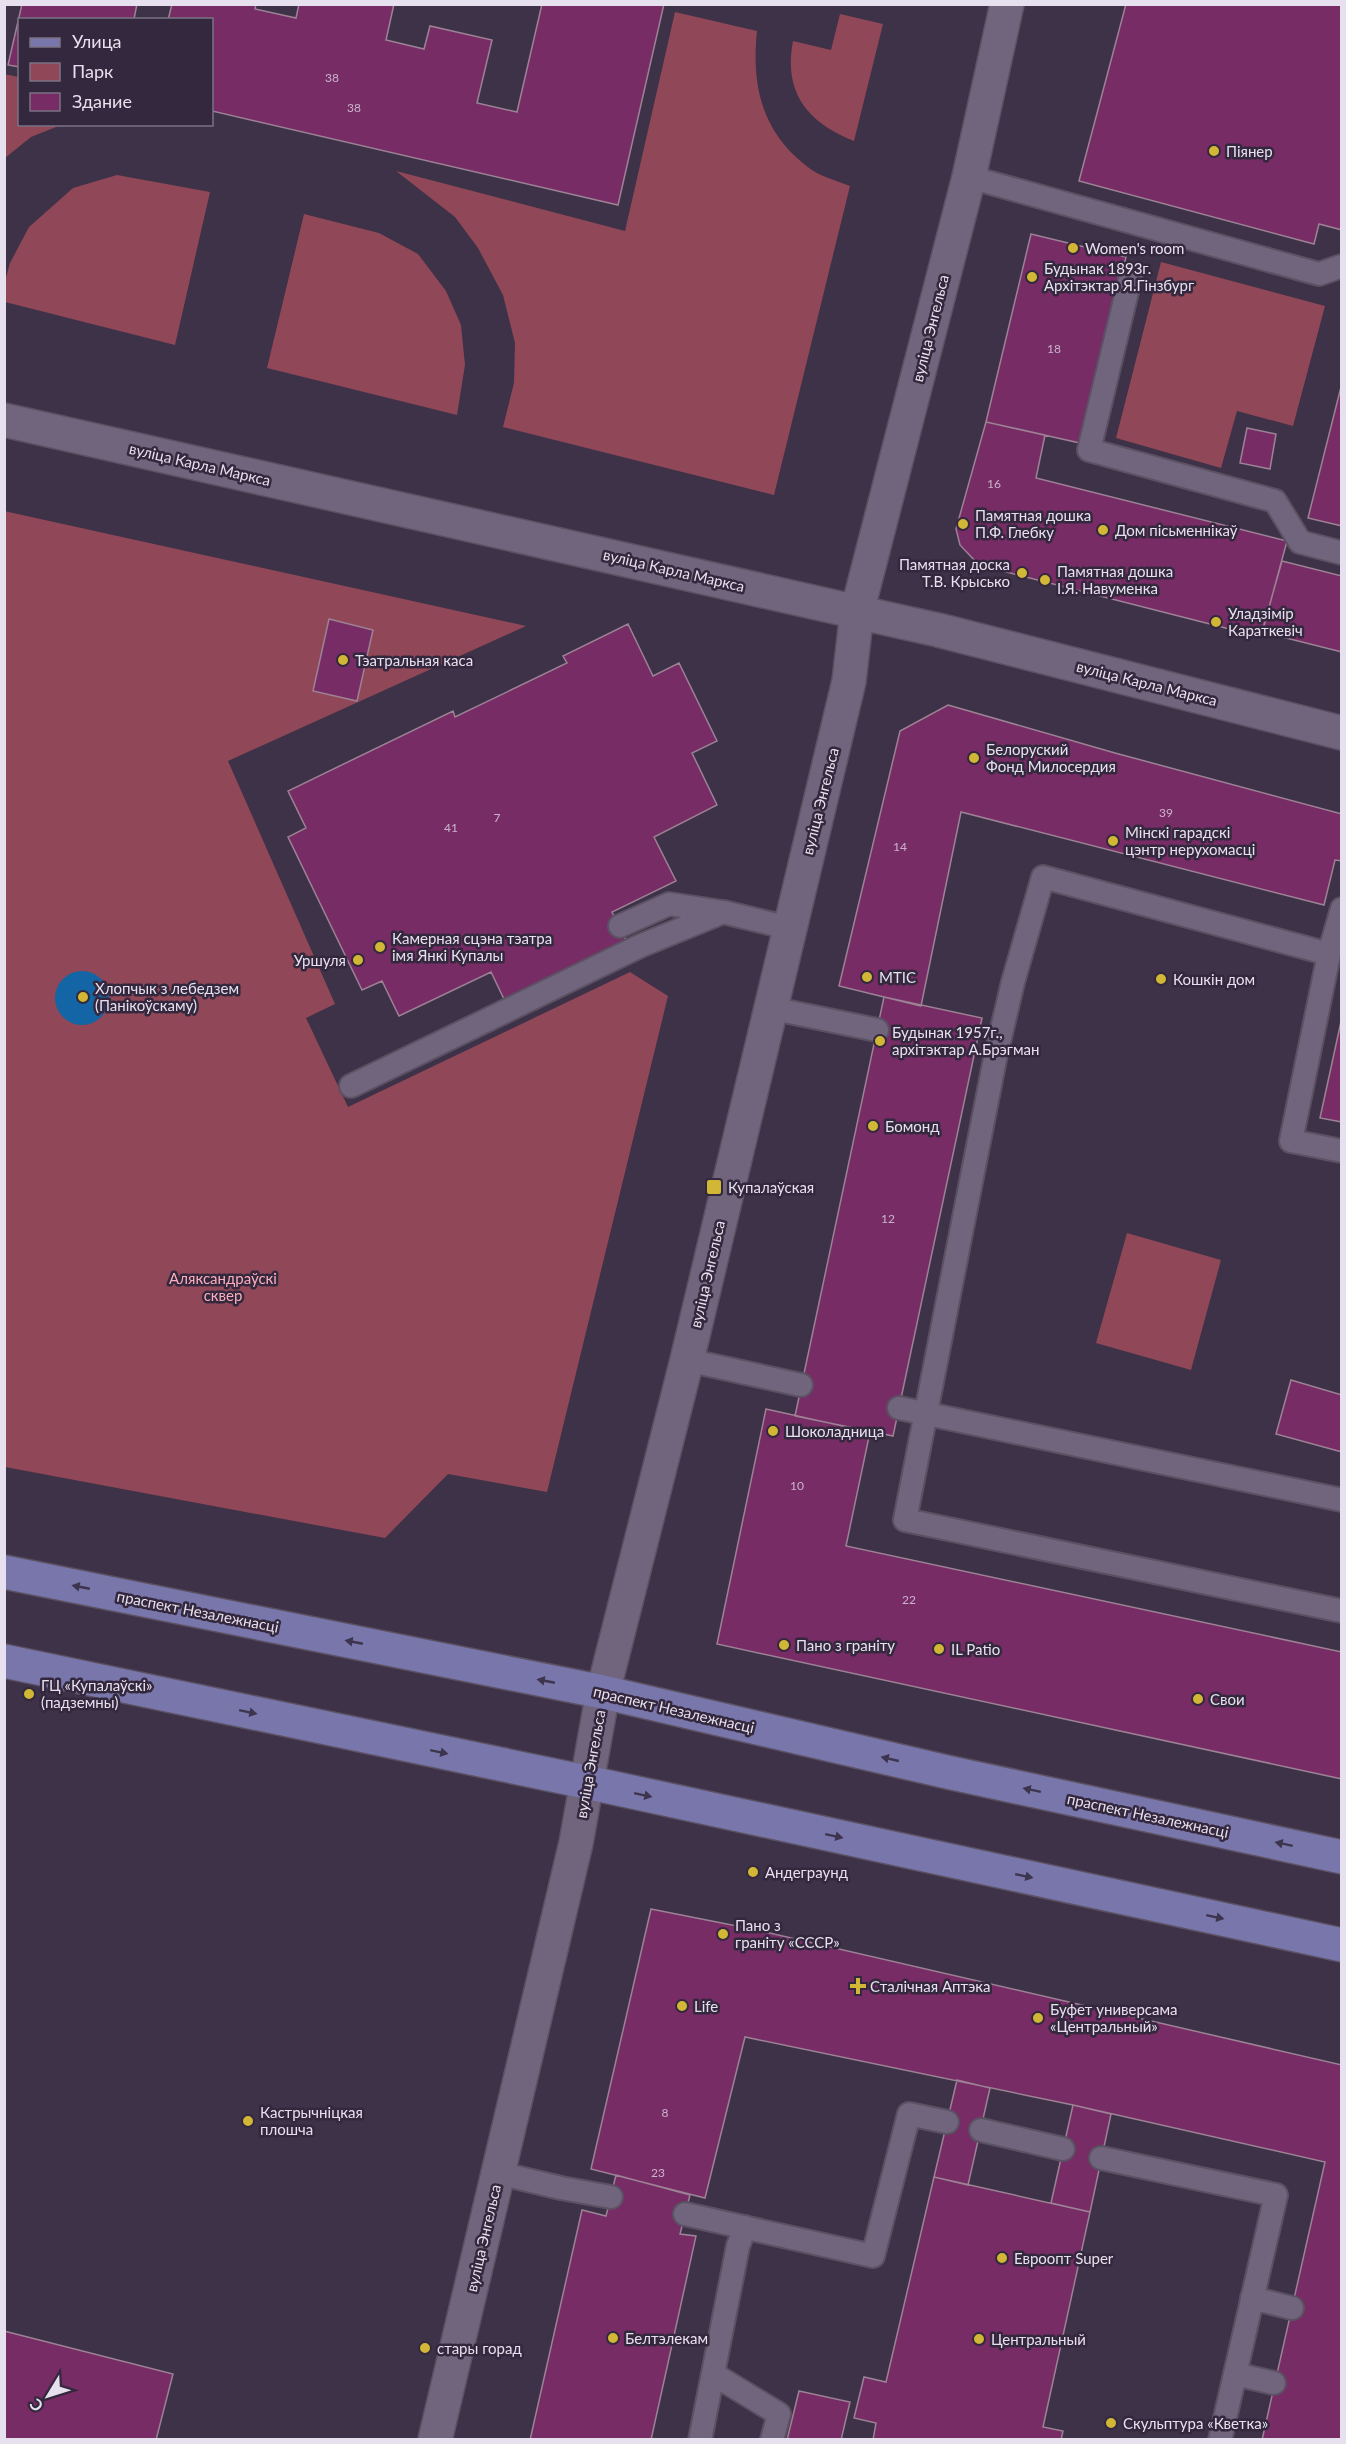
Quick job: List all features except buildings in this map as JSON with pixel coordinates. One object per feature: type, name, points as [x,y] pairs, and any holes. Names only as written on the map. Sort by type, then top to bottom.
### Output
[{"type":"main road","name":"праспект Незалежнасці","points":[[4,1572],[603,1692],[947,1772],[1341,1857]]},
{"type":"main road","points":[[4,1661],[586,1782],[1341,1945]]},
{"type":"street","name":"вуліца Энгельса","points":[[435,2439],[576,1843],[603,1692],[687,1360],[849,681],[857,612],[969,177],[1007,4]]},
{"type":"street","name":"вуліца Карла Маркса","points":[[4,420],[949,633],[1341,732]]},
{"type":"lane","points":[[969,177],[1318,274],[1341,266]]},
{"type":"lane","points":[[1131,275],[1089,450],[1275,501],[1300,542],[1341,552]]},
{"type":"lane","points":[[1329,954],[1043,877],[1013,982],[985,1057],[928,1413],[905,1520],[1341,1611]]},
{"type":"lane","points":[[620,926],[669,904],[723,912],[789,928]]},
{"type":"lane","points":[[1341,909],[1329,954],[1291,1141],[1341,1151]]},
{"type":"lane","points":[[351,1086],[639,946],[723,912]]},
{"type":"lane","points":[[770,1008],[877,1030]]},
{"type":"lane","points":[[687,1360],[801,1385]]},
{"type":"lane","points":[[899,1408],[1341,1500]]},
{"type":"lane","points":[[685,2214],[873,2256],[909,2114],[947,2122]]},
{"type":"lane","points":[[981,2130],[1063,2149]]},
{"type":"lane","points":[[1101,2158],[1276,2195],[1220,2439]]},
{"type":"lane","points":[[498,2173],[611,2197]]},
{"type":"lane","points":[[700,2439],[738,2246],[745,2227]]},
{"type":"lane","points":[[1252,2298],[1292,2308]]},
{"type":"lane","points":[[713,2374],[779,2414],[772,2439]]},
{"type":"lane","points":[[1235,2374],[1274,2384]]},
{"type":"green space","points":[[675,12],[757,31],[756,72],[764,109],[771,126],[795,156],[812,170],[850,186],[774,495],[503,427],[514,383],[515,343],[503,295],[478,248],[455,217],[396,171],[625,231]]},
{"type":"green space","points":[[840,14],[883,24],[854,141],[838,134],[812,115],[802,104],[792,76],[793,41],[831,50]]},
{"type":"green space","points":[[4,74],[18,77],[18,126],[58,126],[31,137],[5,158]]},
{"type":"green space","points":[[117,175],[210,192],[175,345],[5,302],[5,281],[10,263],[29,227],[73,188]]},
{"type":"green space","points":[[304,214],[379,233],[418,254],[446,291],[461,325],[465,365],[457,415],[267,368]]},
{"type":"green space","points":[[1161,262],[1325,306],[1293,426],[1237,411],[1221,468],[1116,438]]},
{"type":"green space","name":"Аляксандраўскі сквер","points":[[4,511],[526,626],[228,761],[335,1004],[306,1018],[348,1107],[630,972],[668,996],[547,1492],[448,1474],[385,1538],[5,1467]]},
{"type":"green space","points":[[1127,1233],[1221,1260],[1191,1370],[1096,1343]]},
{"type":"water","points":[[77,971],[87,971],[97,975],[105,983],[109,998],[105,1013],[97,1021],[87,1025],[77,1025],[67,1021],[59,1013],[55,1003],[55,993],[59,983],[67,975]]},
{"type":"place","name":"Піянер","points":[[1214,151]]},
{"type":"place","name":"Women's room","points":[[1073,248]]},
{"type":"place","name":"Будынак 1893г. Архітэктар Я.Гінзбург","points":[[1032,277]]},
{"type":"place","name":"Памятная дошка П.Ф. Глебку","points":[[963,524]]},
{"type":"place","name":"Дом пісьменнікаў","points":[[1103,530]]},
{"type":"place","name":"Памятная доска Т.В. Крысько","points":[[1022,573]]},
{"type":"place","name":"Памятная дошка І.Я. Навуменка","points":[[1045,580]]},
{"type":"place","name":"Уладзімір Караткевіч","points":[[1216,622]]},
{"type":"place","name":"Тэатральная каса","points":[[343,660]]},
{"type":"place","name":"Белоруский Фонд Милосердия","points":[[974,758]]},
{"type":"place","name":"Мінскі гарадскі цэнтр нерухомасці","points":[[1113,841]]},
{"type":"place","name":"Камерная сцэна тэатра імя Янкі Купалы","points":[[380,947]]},
{"type":"place","name":"Уршуля","points":[[358,960]]},
{"type":"place","name":"МТІС","points":[[867,977]]},
{"type":"place","name":"Кошкін дом","points":[[1161,979]]},
{"type":"place","name":"Хлопчык з лебедзем (Панікоўскаму)","points":[[83,997]]},
{"type":"place","name":"Будынак 1957г., архітэктар А.Брэгман","points":[[880,1041]]},
{"type":"place","name":"Бомонд","points":[[873,1126]]},
{"type":"place","name":"Купалаўская","points":[[714,1187]]},
{"type":"place","name":"Шоколадница","points":[[773,1431]]},
{"type":"place","name":"Пано з граніту","points":[[784,1645]]},
{"type":"place","name":"IL Patio","points":[[939,1649]]},
{"type":"place","name":"ГЦ «Купалаўскі» (падземны)","points":[[29,1694]]},
{"type":"place","name":"Свои","points":[[1198,1699]]},
{"type":"place","name":"Андеграунд","points":[[753,1872]]},
{"type":"place","name":"Пано з граніту «СССР»","points":[[723,1934]]},
{"type":"place","name":"Сталічная Аптэка","points":[[858,1986]]},
{"type":"place","name":"Life","points":[[682,2006]]},
{"type":"place","name":"Буфет универсама «Центральный»","points":[[1038,2018]]},
{"type":"place","name":"Кастрычніцкая плошча","points":[[248,2121]]},
{"type":"place","name":"Евроопт Super","points":[[1002,2258]]},
{"type":"place","name":"Белтэлекам","points":[[613,2338]]},
{"type":"place","name":"Центральный","points":[[979,2339]]},
{"type":"place","name":"стары горад","points":[[425,2348]]},
{"type":"place","name":"Скульптура «Кветка»","points":[[1111,2423]]}]
